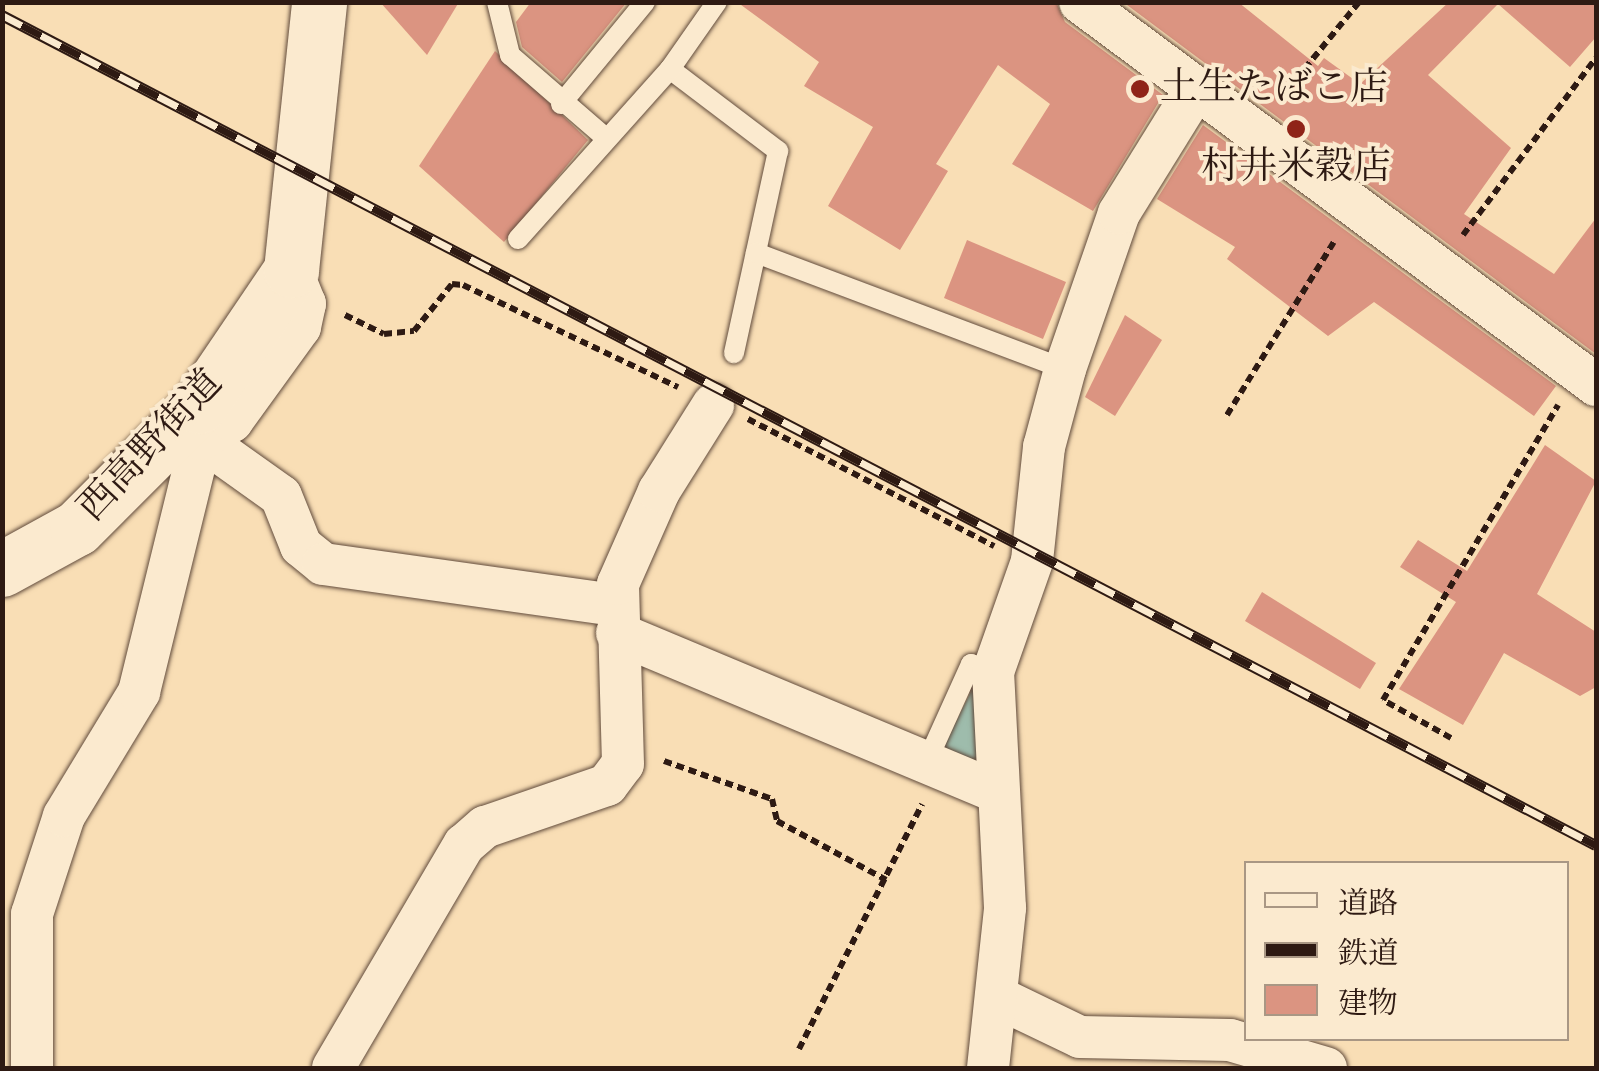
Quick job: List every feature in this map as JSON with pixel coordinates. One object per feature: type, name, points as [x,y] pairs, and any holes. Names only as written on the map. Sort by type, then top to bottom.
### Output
[{"type":"street","name":"西高野街道","points":[[2,569],[77,528],[197,425],[290,270],[319,2]]},
{"type":"street","points":[[1080,2],[1587,378]]},
{"type":"street","points":[[988,1068],[1002,1000],[993,672],[1032,561],[1044,447],[1065,369],[1119,213],[1197,87]]},
{"type":"street","points":[[333,1068],[464,844],[485,827],[607,785],[624,749],[615,619],[658,491],[713,404]]},
{"type":"street","points":[[32,1068],[32,914],[64,816],[139,692],[197,425],[281,496],[301,546],[323,564],[615,619],[929,757],[997,792]]},
{"type":"street","points":[[1002,1000],[1080,1037],[1230,1040],[1326,1068]]},
{"type":"lane","points":[[497,2],[510,55],[560,104],[607,139]]},
{"type":"lane","points":[[560,104],[645,2]]},
{"type":"lane","points":[[518,239],[670,70],[710,5]]},
{"type":"lane","points":[[670,70],[778,152],[734,353]]},
{"type":"lane","points":[[756,253],[1065,369]]},
{"type":"lane","points":[[929,757],[971,664],[993,672]]},
{"type":"path","points":[[1256,132],[1358,2]]},
{"type":"path","points":[[1438,268],[1596,58]]},
{"type":"path","points":[[1227,415],[1355,207]]},
{"type":"path","points":[[290,270],[324,303],[384,334],[414,331],[452,284],[462,285],[1032,561]]},
{"type":"path","points":[[1451,738],[1384,700],[1587,378]]},
{"type":"path","points":[[624,749],[756,791],[772,799],[777,821],[886,880]]},
{"type":"path","points":[[799,1049],[928,793],[929,757]]},
{"type":"shaded area","points":[[975,683],[982,774],[942,750]]},
{"type":"building","points":[[380,2],[459,2],[427,55]]},
{"type":"building","points":[[531,2],[627,2],[562,82],[522,47],[516,22]]},
{"type":"building","points":[[737,2],[1056,2],[1065,22],[1163,95],[1093,211],[1012,164],[1050,104],[998,65],[936,164],[948,171],[900,250],[828,206],[873,127],[804,86],[819,62]]},
{"type":"building","points":[[1123,2],[1238,2],[1318,66],[1324,58],[1360,84],[1449,2],[1596,2],[1596,37],[1570,67],[1498,4],[1428,75],[1511,148],[1464,214],[1554,274],[1596,218],[1596,354]]},
{"type":"building","points":[[495,51],[588,140],[504,242],[419,166]]},
{"type":"building","points":[[1203,125],[1556,386],[1534,416],[1374,302],[1328,336],[1227,259],[1235,247],[1157,199]]},
{"type":"building","points":[[967,240],[1066,282],[1043,339],[944,298]]},
{"type":"building","points":[[1125,315],[1162,340],[1115,416],[1085,397]]},
{"type":"building","points":[[1545,445],[1596,481],[1537,594],[1596,632],[1596,687],[1580,696],[1504,653],[1463,725],[1399,689],[1456,602],[1400,567],[1418,540],[1467,571]]},
{"type":"building","points":[[1262,592],[1376,663],[1360,689],[1245,621]]},
{"type":"railway","points":[[2,15],[1596,845]]},
{"type":"place","name":"土生たばこ店","points":[[1140,89]]},
{"type":"place","name":"村井米穀店","points":[[1296,129]]}]
